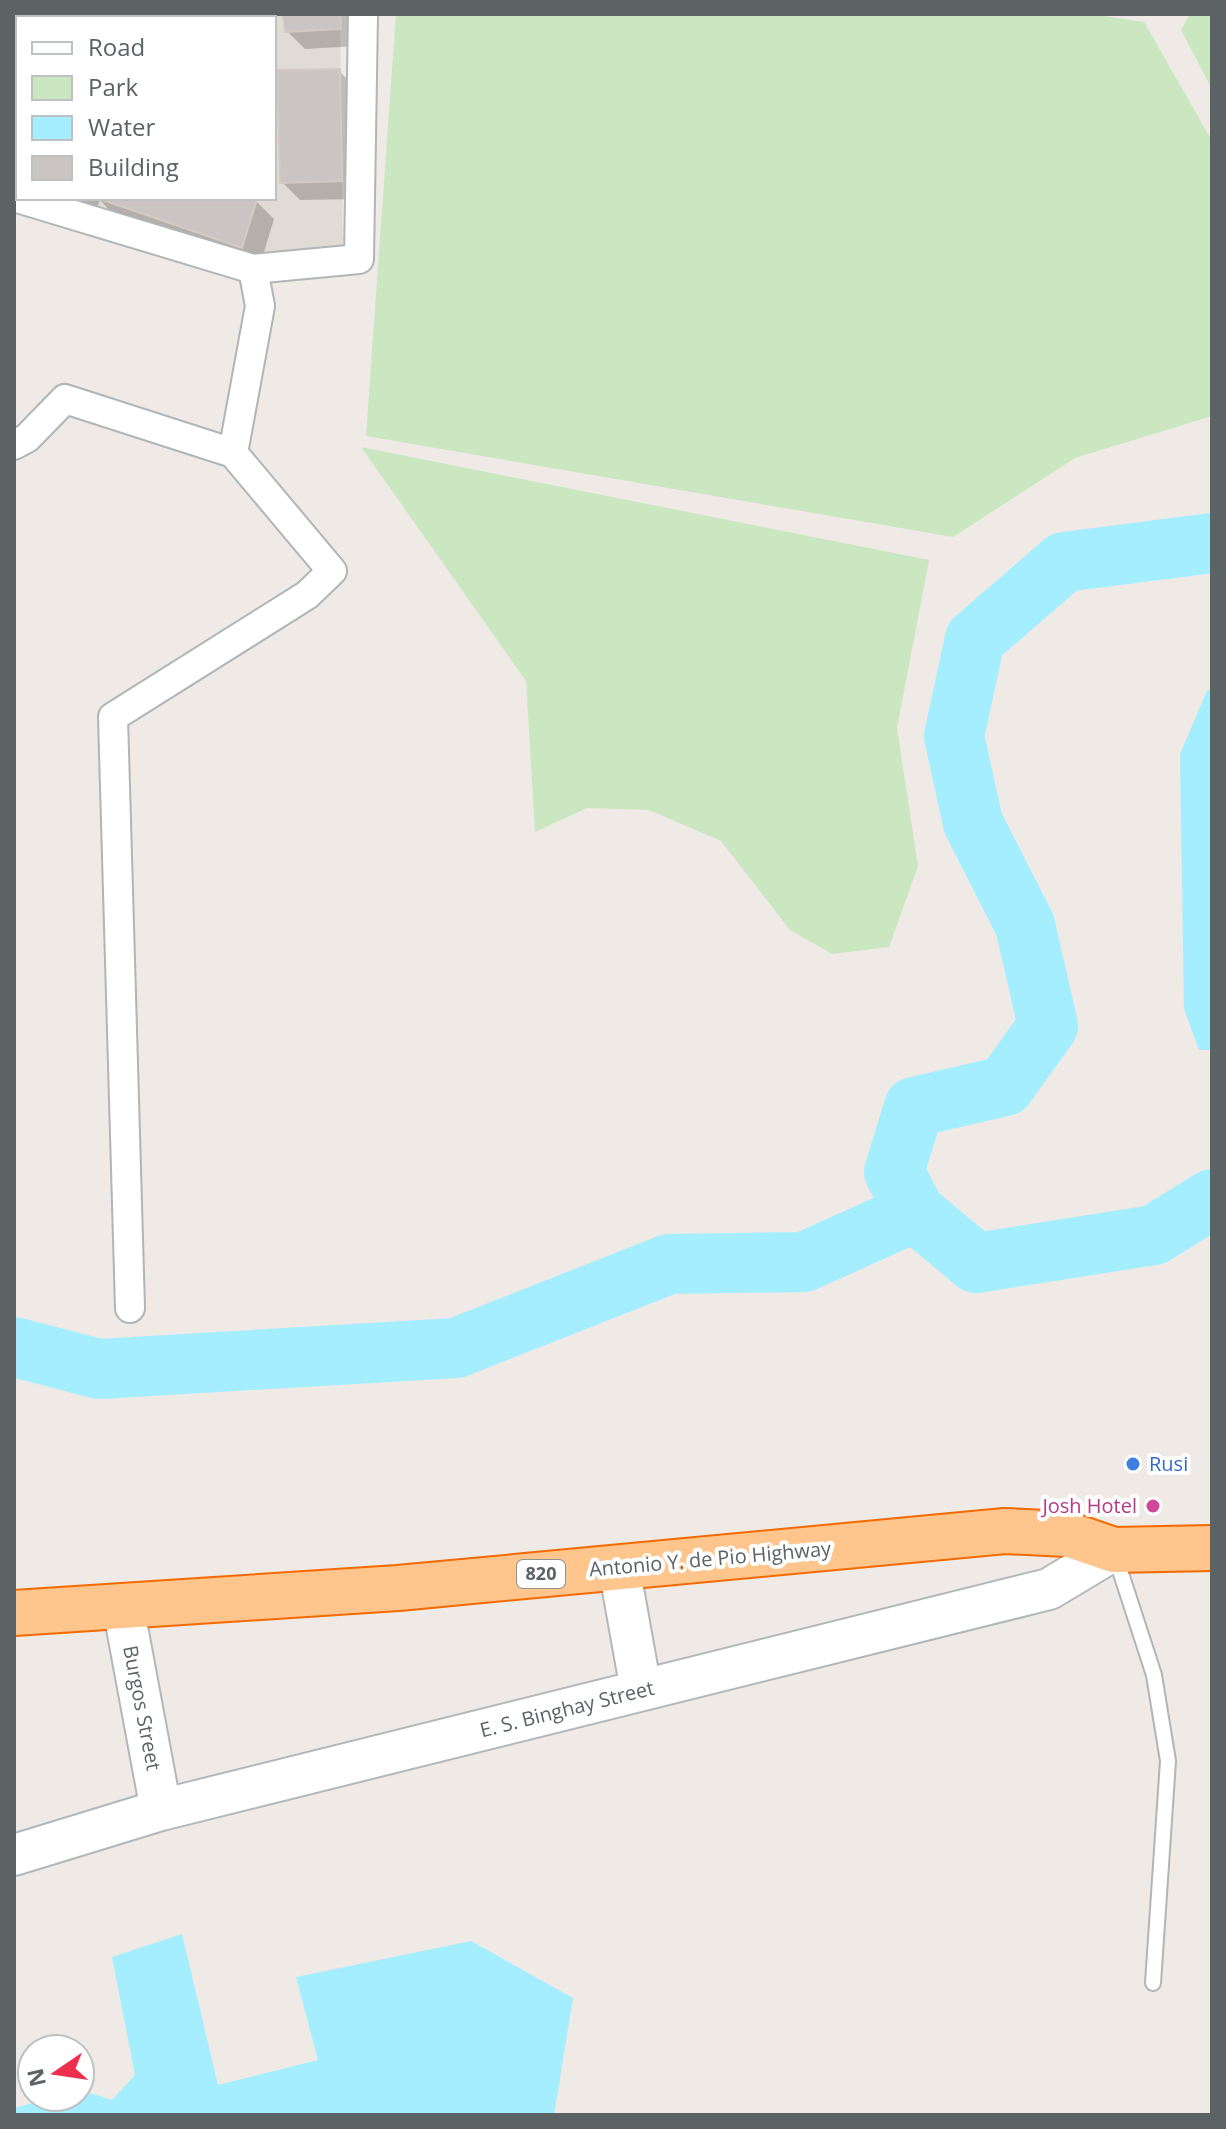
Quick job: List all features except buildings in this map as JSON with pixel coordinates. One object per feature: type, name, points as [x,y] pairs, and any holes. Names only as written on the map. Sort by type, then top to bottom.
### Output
[{"type":"highway","name":"Antonio Y. de Pio Highway","points":[[14,1613],[398,1588],[1005,1531],[1067,1534],[1114,1550],[1212,1548]]},
{"type":"street","points":[[24,200],[253,269],[359,259],[363,14]]},
{"type":"street","points":[[233,453],[260,306],[253,269]]},
{"type":"street","points":[[14,445],[27,438],[65,399],[233,453],[332,571],[307,595],[113,717],[130,1308]]},
{"type":"street","name":"E. S. Binghay Street","points":[[14,1855],[161,1810],[1049,1589],[1114,1550]]},
{"type":"street","points":[[619,1567],[641,1690]]},
{"type":"street","name":"Burgos Street","points":[[123,1606],[161,1810]]},
{"type":"lane","points":[[1114,1550],[1154,1675],[1168,1761],[1153,1983]]},
{"type":"shaded area","points":[[14,14],[340,14],[343,249],[248,254],[64,200],[276,200],[276,16],[16,16],[14,185]]},
{"type":"green space","points":[[396,14],[1091,14],[1144,22],[1212,141],[1212,416],[1075,458],[953,537],[366,436]]},
{"type":"green space","points":[[1190,14],[1212,14],[1212,89],[1181,30]]},
{"type":"green space","points":[[361,447],[929,560],[897,728],[918,866],[889,947],[832,954],[790,930],[721,841],[649,810],[587,808],[535,832],[526,681]]},
{"type":"water","points":[[1212,689],[1212,1050],[1199,1050],[1184,1009],[1180,754],[1207,691]]},
{"type":"water","points":[[182,1934],[218,2085],[318,2060],[296,1977],[471,1941],[573,1998],[554,2115],[14,2115],[16,2107],[16,2113],[96,2113],[96,2095],[112,2100],[135,2075],[112,1957]]},
{"type":"waterway","points":[[1212,543],[1064,562],[975,639],[954,736],[973,823],[1025,925],[1048,1026],[1005,1086],[914,1107],[894,1172],[915,1212],[976,1263],[1154,1235],[1212,1199]]},
{"type":"waterway","points":[[14,1347],[99,1369],[456,1348],[669,1264],[804,1262],[915,1212]]},
{"type":"place","name":"Rusi","points":[[1133,1464]]},
{"type":"place","name":"Josh Hotel","points":[[1153,1506]]}]
